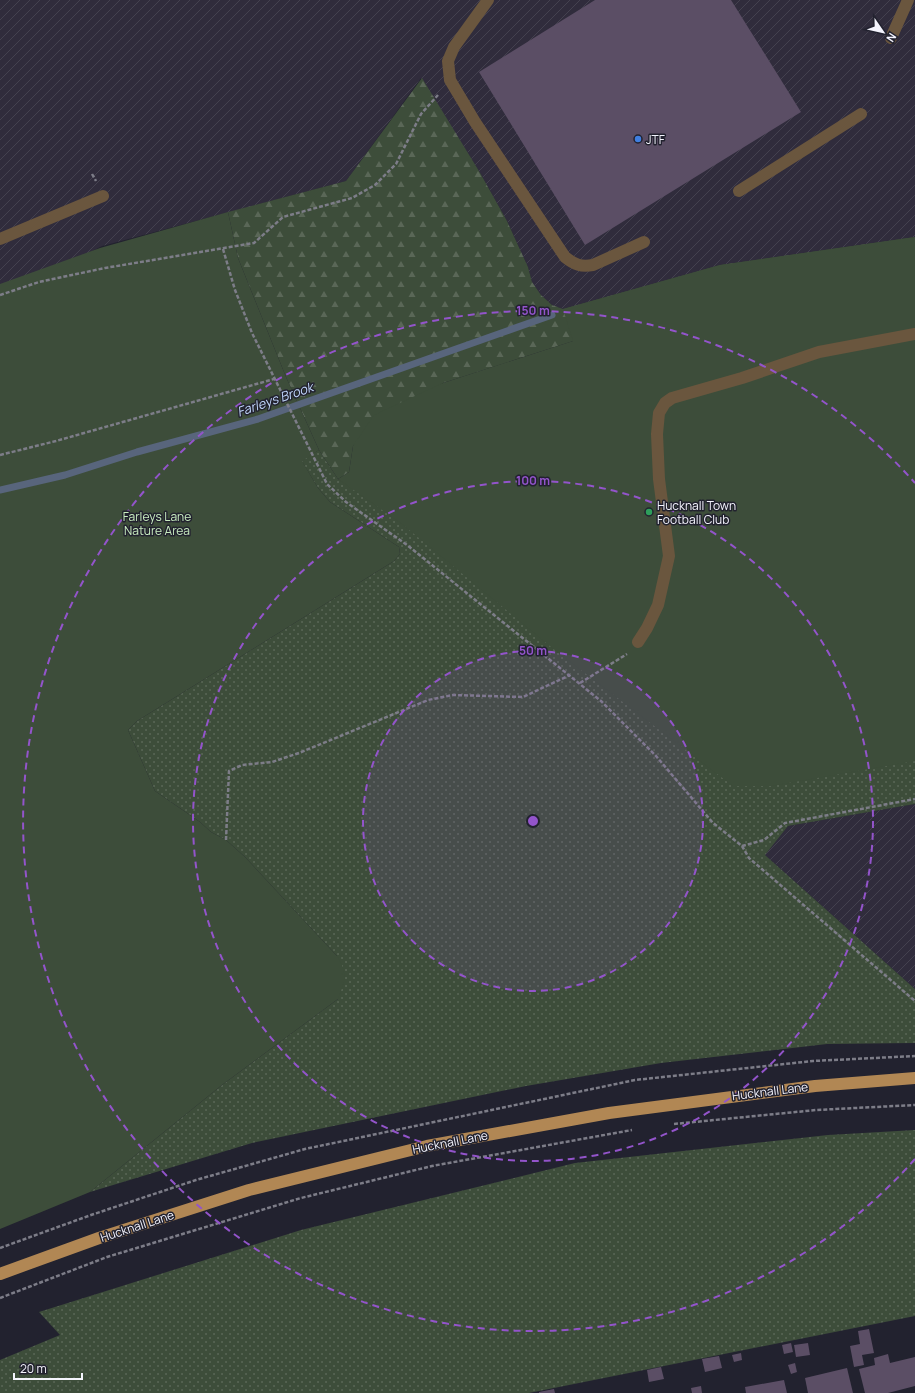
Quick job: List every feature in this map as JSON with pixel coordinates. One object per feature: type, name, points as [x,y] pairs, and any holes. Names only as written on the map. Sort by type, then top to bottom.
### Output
[{"type":"main road","name":"Hucknall Lane","points":[[0,1274],[99,1238],[249,1190],[427,1146],[609,1112],[815,1086],[915,1078]]},
{"type":"street","points":[[488,0],[454,47],[448,61],[450,80],[475,122],[565,258],[575,265],[593,265],[644,242]]},
{"type":"street","points":[[891,38],[908,0]]},
{"type":"street","points":[[739,191],[861,114]]},
{"type":"street","points":[[0,239],[103,196]]},
{"type":"street","points":[[638,642],[647,628],[658,605],[668,556],[659,480],[657,434],[659,413],[665,403],[672,398],[742,378],[819,352],[915,334]]},
{"type":"path","points":[[0,295],[39,282],[90,271],[254,243],[283,217],[352,198],[375,185],[396,164],[421,114],[450,80]]},
{"type":"path","points":[[223,249],[235,290],[274,379],[327,484],[346,502],[408,545],[601,701],[656,756],[714,823],[742,846],[749,858],[915,1001]]},
{"type":"path","points":[[0,455],[56,441],[274,379]]},
{"type":"path","points":[[580,683],[626,655],[638,642]]},
{"type":"path","points":[[226,840],[230,771],[242,764],[272,762],[299,753],[428,700],[453,695],[522,697],[570,675]]},
{"type":"path","points":[[742,846],[764,840],[785,823],[915,799]]},
{"type":"path","points":[[669,1125],[816,1110],[915,1105]]},
{"type":"path","points":[[0,1298],[107,1257],[300,1198],[432,1166],[638,1128]]},
{"type":"shaded area","points":[[0,0],[915,0],[915,237],[720,265],[563,309],[552,305],[541,295],[532,282],[528,267],[507,221],[479,171],[421,78],[346,181],[102,246],[0,299]]},
{"type":"shaded area","points":[[915,804],[915,989],[765,855],[788,826]]},
{"type":"green space","points":[[422,78],[479,171],[507,221],[528,267],[532,282],[541,295],[552,305],[563,309],[720,265],[915,237],[651,316],[443,383],[353,446],[349,472],[338,479],[319,450],[286,377],[238,258],[228,212],[346,181]]},
{"type":"green space","name":"Farleys Lane Nature Area","points":[[228,212],[238,258],[286,377],[319,450],[302,461],[318,488],[330,502],[399,547],[400,554],[394,561],[137,721],[128,730],[155,791],[200,822],[211,832],[226,840],[245,857],[337,956],[343,968],[344,982],[338,999],[222,1085],[90,1192],[0,1229],[0,284],[100,248]]},
{"type":"green space","name":"Hucknall Town Football Club","points":[[915,237],[915,761],[771,786],[733,786],[556,651],[402,524],[338,479],[349,472],[353,446],[374,415],[443,383],[573,341],[563,309],[720,265]]},
{"type":"green space","points":[[319,450],[338,479],[915,743],[915,804],[788,826],[765,855],[915,989],[915,1043],[827,1044],[661,1063],[526,1086],[252,1143],[90,1192],[222,1085],[338,999],[337,956],[245,857],[226,840],[211,832],[200,822],[155,791],[128,730],[137,721],[394,561],[400,554],[399,547],[330,502],[318,488],[301,460]]},
{"type":"green space","points":[[915,1130],[915,1316],[529,1393],[0,1393],[0,1360],[60,1335],[39,1312],[301,1230],[575,1163],[828,1135]]},
{"type":"building","name":"JTF","points":[[595,0],[731,0],[801,112],[585,245],[479,72]]},
{"type":"building","points":[[869,1329],[874,1353],[862,1355],[864,1365],[854,1367],[850,1346],[860,1344],[858,1331]]},
{"type":"building","points":[[791,1343],[793,1352],[784,1354],[782,1345]]},
{"type":"building","points":[[808,1343],[810,1355],[796,1357],[794,1345]]},
{"type":"building","points":[[741,1353],[742,1360],[734,1362],[732,1355]]},
{"type":"building","points":[[888,1354],[890,1363],[915,1357],[915,1386],[888,1393],[865,1393],[859,1369],[875,1365],[874,1358]]},
{"type":"building","points":[[719,1356],[722,1368],[705,1372],[702,1359]]},
{"type":"building","points":[[795,1363],[797,1372],[791,1374],[788,1365]]},
{"type":"building","points":[[661,1367],[664,1379],[649,1382],[647,1370]]},
{"type":"building","points":[[847,1368],[853,1393],[808,1393],[805,1378]]},
{"type":"building","points":[[784,1380],[787,1393],[746,1393],[745,1387]]},
{"type":"building","points":[[701,1386],[702,1393],[692,1393],[691,1388]]},
{"type":"building","points":[[554,1389],[555,1393],[539,1393],[539,1392]]},
{"type":"waterway","name":"Farleys Brook","points":[[0,490],[65,475],[137,452],[258,419],[552,315]]},
{"type":"place","name":"JTF","points":[[638,139]]},
{"type":"place","name":"Hucknall Town Football Club","points":[[649,512]]}]
